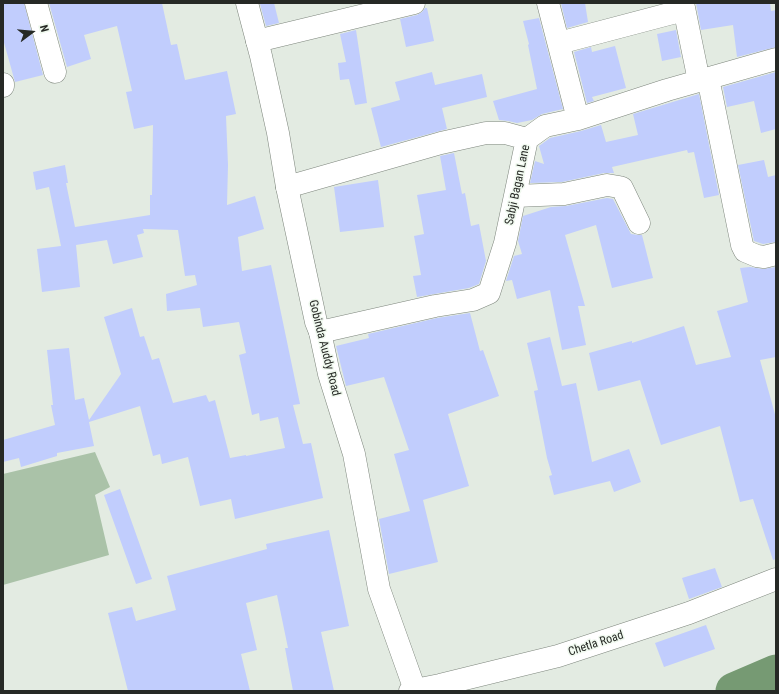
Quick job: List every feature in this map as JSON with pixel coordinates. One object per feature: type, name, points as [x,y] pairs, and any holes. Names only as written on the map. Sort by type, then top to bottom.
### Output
[{"type":"street","points":[[36,3],[55,72]]},
{"type":"street","name":"Gobinda Auddy Road","points":[[247,3],[278,133],[287,187],[316,322],[320,332],[329,374],[354,454],[380,589],[412,690]]},
{"type":"street","points":[[257,41],[414,3]]},
{"type":"street","points":[[548,3],[578,119]]},
{"type":"street","points":[[559,43],[684,7],[742,245],[745,251],[758,256],[764,257],[776,254]]},
{"type":"street","name":"Sabji Bagan Lane","points":[[320,332],[435,306],[473,300],[490,292],[505,243],[528,138],[545,126],[578,119],[667,90],[776,59]]},
{"type":"street","points":[[287,187],[441,143],[486,133],[505,133],[528,138]]},
{"type":"street","points":[[516,196],[564,194],[607,185],[619,187],[622,188],[639,224]]},
{"type":"street","name":"Chetla Road","points":[[412,690],[440,685],[558,656],[689,613],[776,579]]},
{"type":"green space","points":[[95,452],[110,487],[95,495],[109,555],[3,585],[3,474]]},
{"type":"building","points":[[3,3],[24,3],[43,75],[15,82],[3,39]]},
{"type":"building","points":[[49,3],[162,3],[171,45],[177,44],[185,80],[227,71],[236,114],[226,116],[228,165],[227,205],[255,196],[264,229],[238,237],[242,271],[271,265],[300,404],[293,405],[303,444],[311,443],[323,498],[235,519],[231,499],[200,506],[188,457],[162,464],[160,454],[153,456],[140,406],[89,422],[94,446],[57,453],[57,456],[21,467],[19,458],[3,462],[3,440],[55,425],[51,405],[53,405],[47,350],[69,348],[75,400],[84,398],[89,420],[121,374],[104,317],[132,308],[140,337],[144,336],[152,360],[159,358],[173,403],[206,395],[209,402],[215,400],[230,458],[285,448],[278,417],[260,421],[259,413],[252,415],[239,355],[246,353],[239,322],[203,327],[200,308],[167,311],[166,294],[197,285],[195,275],[185,276],[178,230],[143,229],[144,233],[137,235],[143,257],[113,264],[107,240],[76,245],[80,287],[42,292],[37,249],[61,246],[49,187],[36,190],[33,172],[65,165],[68,183],[66,183],[75,227],[150,215],[150,195],[152,195],[153,125],[134,129],[126,92],[132,91],[117,26],[84,35],[91,59],[67,67]]},
{"type":"building","points":[[274,3],[279,23],[266,26],[260,4]]},
{"type":"building","points":[[561,3],[585,3],[588,22],[567,28]]},
{"type":"building","points":[[696,3],[770,3],[771,11],[776,10],[776,47],[737,57],[733,25],[701,30]]},
{"type":"building","points":[[427,8],[434,41],[406,47],[400,19],[417,15]]},
{"type":"building","points":[[539,18],[563,109],[542,114],[532,120],[517,123],[499,120],[493,101],[537,89],[529,44],[523,21]]},
{"type":"building","points":[[356,30],[367,103],[355,105],[349,79],[340,80],[338,63],[346,62],[340,34]]},
{"type":"building","points":[[676,30],[681,57],[662,61],[657,34]]},
{"type":"building","points":[[615,46],[626,88],[592,97],[594,101],[587,103],[574,52],[591,47],[592,52]]},
{"type":"building","points":[[432,72],[435,85],[482,74],[487,97],[442,108],[447,129],[381,147],[371,108],[400,100],[395,82]]},
{"type":"building","points":[[776,72],[776,129],[761,133],[754,101],[727,107],[723,87]]},
{"type":"building","points":[[699,94],[719,195],[704,198],[694,152],[688,153],[687,150],[612,167],[614,173],[604,173],[562,182],[530,183],[535,161],[544,164],[539,146],[550,138],[601,125],[606,142],[638,135],[633,114]]},
{"type":"building","points":[[454,153],[462,194],[465,193],[471,226],[479,224],[486,261],[479,284],[469,288],[417,297],[413,276],[421,275],[414,236],[424,234],[417,195],[446,190],[440,156]]},
{"type":"building","points":[[764,160],[768,177],[776,175],[776,242],[763,244],[754,241],[738,165]]},
{"type":"building","points":[[378,180],[384,227],[340,232],[334,187]]},
{"type":"building","points":[[607,198],[613,199],[631,234],[642,235],[653,278],[612,288],[596,225],[565,235],[585,306],[578,306],[586,345],[562,350],[550,290],[517,299],[512,280],[506,281],[514,256],[522,254],[518,241],[523,216],[551,207],[566,206]]},
{"type":"building","points":[[750,267],[763,269],[776,267],[776,357],[760,360],[776,418],[776,559],[773,560],[753,499],[740,502],[720,426],[661,445],[640,380],[598,391],[589,353],[632,341],[632,343],[684,326],[696,365],[731,357],[717,311],[748,302],[740,268]]},
{"type":"building","points":[[470,313],[480,351],[483,350],[499,396],[448,414],[469,486],[423,500],[438,562],[389,574],[379,519],[410,511],[394,454],[409,450],[384,377],[346,386],[336,346],[369,338],[368,334],[437,318]]},
{"type":"building","points":[[550,337],[562,386],[576,383],[592,462],[629,449],[641,482],[614,492],[610,481],[554,495],[549,476],[552,475],[547,458],[534,391],[538,390],[527,343]]},
{"type":"building","points":[[120,489],[152,579],[136,584],[104,495]]},
{"type":"building","points":[[329,530],[349,626],[321,632],[334,691],[293,691],[285,648],[288,648],[277,595],[246,603],[257,650],[241,654],[250,691],[128,691],[108,613],[132,607],[136,621],[176,610],[167,576],[267,549],[266,544]]},
{"type":"building","points":[[715,568],[722,587],[689,599],[682,578]]},
{"type":"building","points":[[706,625],[715,649],[664,667],[655,643]]},
{"type":"waterway","points":[[734,691],[776,673]]}]
